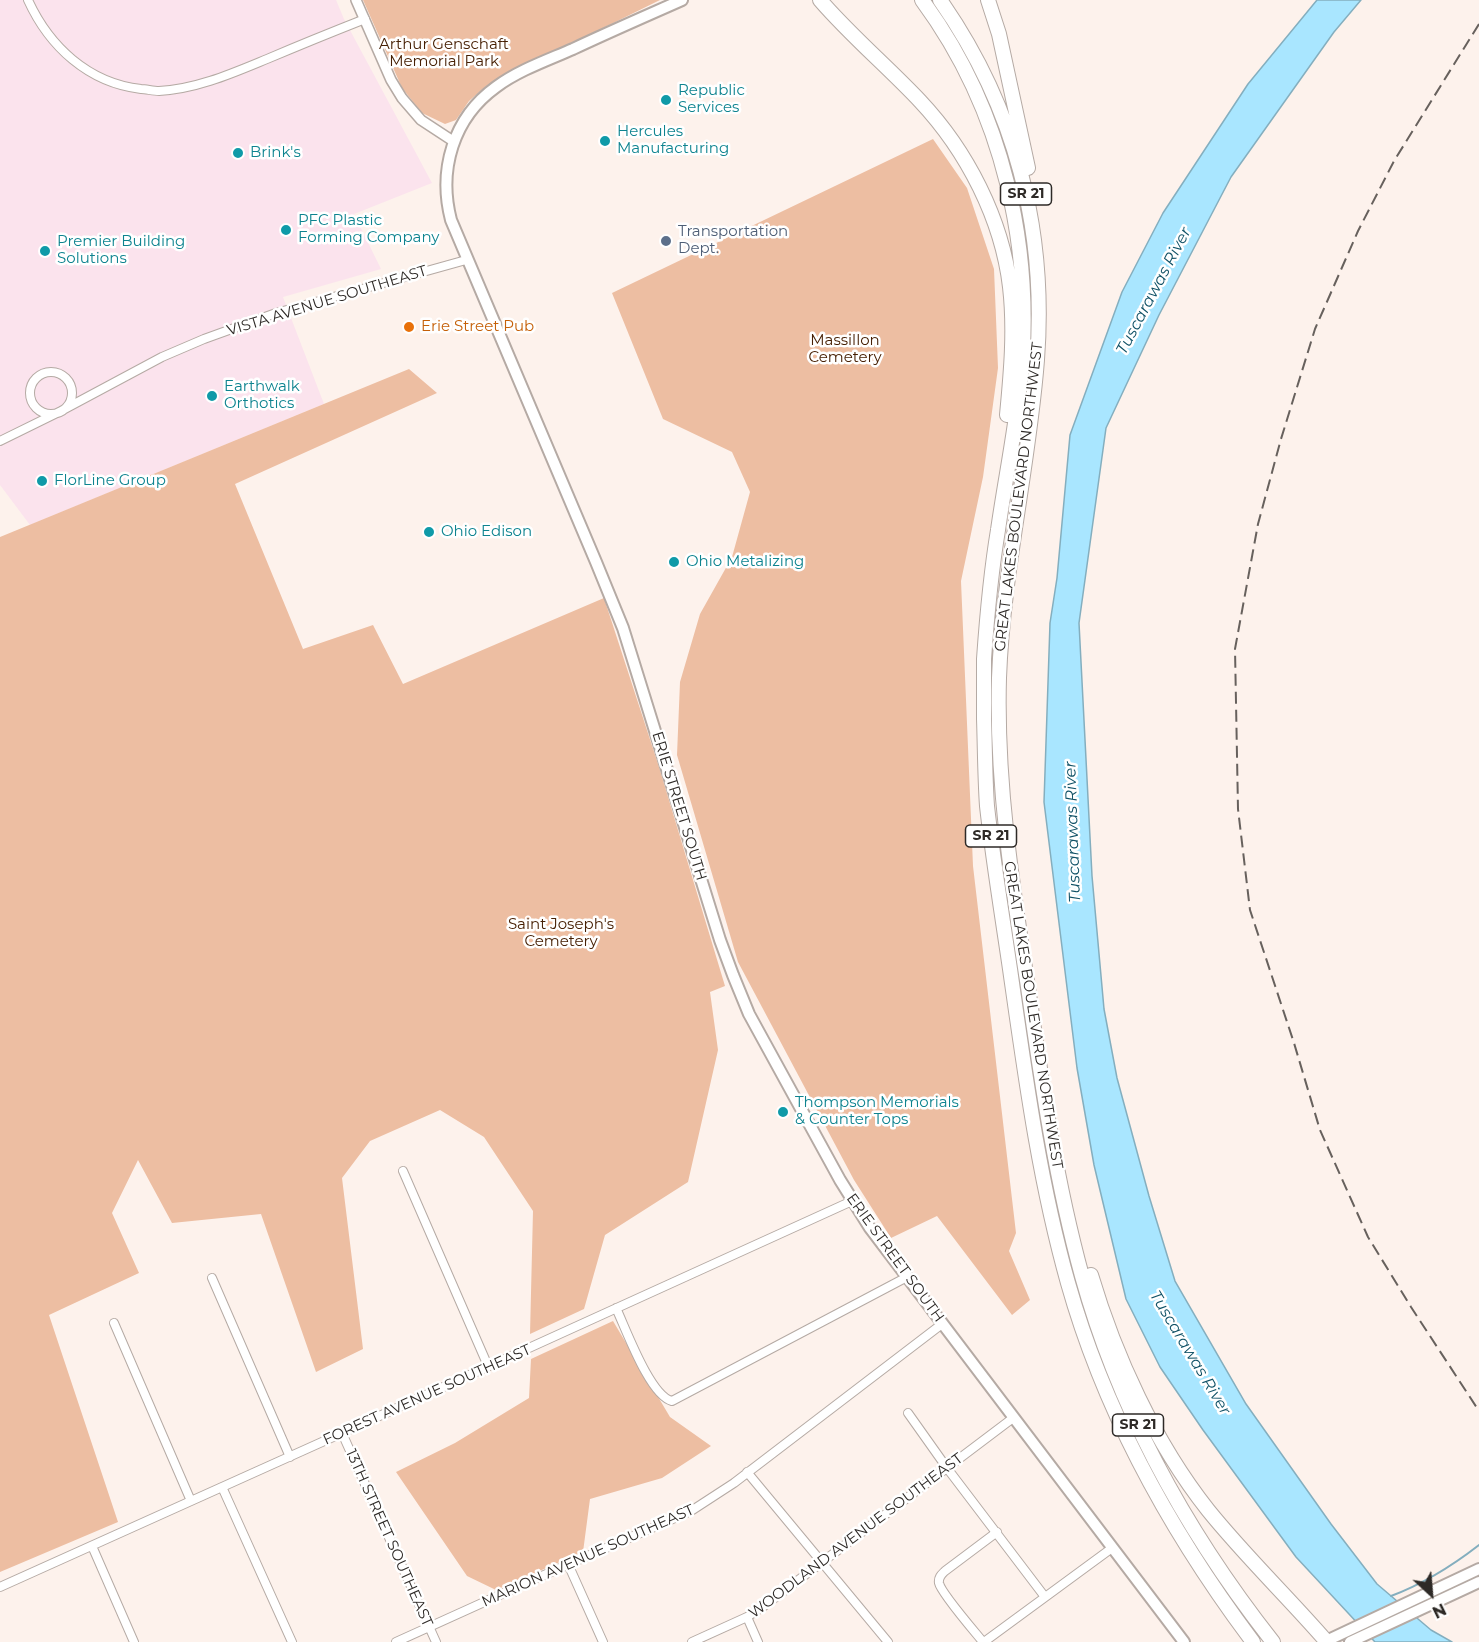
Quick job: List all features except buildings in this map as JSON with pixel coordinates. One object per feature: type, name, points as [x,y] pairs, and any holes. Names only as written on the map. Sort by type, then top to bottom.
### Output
[{"type":"highway","points":[[820,0],[936,120],[968,166],[992,216],[1006,263],[1012,312],[1012,363],[1002,471],[1004,496]]},
{"type":"highway","name":"GREAT LAKES BOULEVARD NORTHWEST","points":[[922,0],[952,45],[977,94],[1000,158],[1017,228],[1023,277],[1024,330],[1020,386],[997,533],[984,661],[985,769],[991,836],[1014,999],[1050,1213],[1078,1317],[1131,1446],[1152,1488],[1190,1552],[1253,1642]]},
{"type":"highway","name":"GREAT LAKES BOULEVARD NORTHWEST","points":[[939,0],[968,44],[988,81],[1009,132],[1021,171],[1032,223],[1039,281],[1040,313],[1032,407],[1004,607],[999,681],[1000,755],[1010,865],[1042,1085],[1059,1181],[1090,1304],[1112,1365],[1142,1433],[1195,1531],[1236,1593],[1273,1642]]},
{"type":"highway","points":[[988,0],[999,34],[1019,125],[1035,203],[1043,264],[1045,338],[1032,407]]},
{"type":"highway","points":[[1059,1181],[1073,1214],[1092,1281],[1113,1338],[1137,1393],[1166,1448],[1193,1490],[1231,1538],[1326,1642]]},
{"type":"main road","name":"ERIE STREET SOUTH","points":[[682,0],[507,80],[478,102],[453,141],[447,166],[446,198],[451,220],[623,628],[720,940],[742,998],[767,1047],[852,1201],[870,1228],[1184,1642]]},
{"type":"main road","points":[[1349,1638],[1479,1569]]},
{"type":"main road","points":[[1326,1642],[1349,1638],[1479,1582]]},
{"type":"street","points":[[28,0],[53,41],[80,65],[112,82],[157,91],[213,80],[364,19]]},
{"type":"street","points":[[356,0],[391,80],[402,98],[421,120],[453,141]]},
{"type":"street","name":"VISTA AVENUE SOUTHEAST","points":[[0,441],[162,357],[204,339],[316,301],[466,260]]},
{"type":"street","points":[[46,373],[59,374],[69,382],[72,396],[61,411],[54,414],[41,411],[35,406],[30,394],[31,387],[40,376],[46,373]]},
{"type":"street","points":[[403,1171],[488,1366]]},
{"type":"street","name":"FOREST AVENUE SOUTHEAST","points":[[0,1587],[852,1201]]},
{"type":"street","points":[[616,1308],[647,1375],[663,1396],[672,1401],[907,1277]]},
{"type":"street","points":[[212,1278],[290,1457]]},
{"type":"street","points":[[114,1323],[191,1501]]},
{"type":"street","name":"MARION AVENUE SOUTHEAST","points":[[396,1642],[691,1511],[710,1500],[942,1324]]},
{"type":"street","points":[[908,1413],[1045,1597]]},
{"type":"street","name":"WOODLAND AVENUE SOUTHEAST","points":[[692,1642],[747,1617],[1013,1418]]},
{"type":"street","name":"13TH STREET SOUTHEAST","points":[[342,1433],[436,1642]]},
{"type":"street","points":[[747,1472],[888,1642]]},
{"type":"street","points":[[222,1487],[292,1642]]},
{"type":"street","points":[[997,1532],[945,1570],[938,1581],[984,1642],[1112,1548]]},
{"type":"street","points":[[92,1546],[134,1642]]},
{"type":"street","points":[[568,1564],[603,1642]]},
{"type":"street","points":[[747,1617],[758,1642]]},
{"type":"shaded area","points":[[0,0],[336,0],[432,183],[354,214],[381,269],[283,297],[324,404],[30,525],[0,485]]},
{"type":"green space","name":"Arthur Genschaft Memorial Park","points":[[363,0],[660,0],[511,70],[469,101],[456,120],[445,124],[422,113],[402,88]]},
{"type":"green space","name":"Massillon Cemetery","points":[[933,139],[967,188],[994,269],[998,368],[983,477],[961,581],[973,866],[1016,1233],[1009,1251],[1030,1300],[1012,1315],[937,1216],[891,1238],[854,1180],[738,962],[677,755],[680,682],[700,614],[732,557],[750,492],[732,452],[663,419],[612,293]]},
{"type":"green space","name":"Saint Joseph's Cemetery","points":[[409,369],[437,393],[235,484],[303,649],[373,625],[403,684],[604,598],[659,767],[725,986],[710,992],[718,1050],[688,1182],[605,1235],[584,1309],[530,1334],[533,1211],[484,1137],[440,1110],[370,1141],[342,1178],[363,1349],[316,1372],[261,1214],[172,1223],[138,1160],[112,1213],[139,1273],[49,1315],[118,1522],[0,1572],[0,537]]},
{"type":"green space","points":[[613,1321],[670,1417],[711,1446],[662,1478],[590,1499],[583,1552],[496,1590],[467,1576],[396,1472],[455,1443],[529,1398],[531,1359]]},
{"type":"water","name":"Tuscarawas River","points":[[1317,0],[1361,0],[1334,32],[1231,177],[1159,315],[1106,428],[1079,623],[1092,876],[1104,1009],[1117,1078],[1175,1281],[1246,1404],[1331,1524],[1377,1584],[1431,1630],[1452,1642],[1375,1642],[1296,1557],[1203,1430],[1160,1367],[1126,1299],[1094,1165],[1077,1068],[1044,802],[1050,623],[1057,578],[1070,435],[1122,292],[1163,213],[1248,84]]},
{"type":"waterway","points":[[1391,1596],[1437,1574],[1479,1545]]},
{"type":"railway","points":[[1479,24],[1394,161],[1358,231],[1315,329],[1258,524],[1235,649],[1238,809],[1250,910],[1320,1130],[1368,1237],[1479,1411]]},
{"type":"place","name":"Republic Services","points":[[666,100]]},
{"type":"place","name":"Hercules Manufacturing","points":[[605,141]]},
{"type":"place","name":"Brink's","points":[[238,153]]},
{"type":"place","name":"PFC Plastic Forming Company","points":[[286,230]]},
{"type":"place","name":"Transportation Dept.","points":[[666,241]]},
{"type":"place","name":"Premier Building Solutions","points":[[45,251]]},
{"type":"place","name":"Erie Street Pub","points":[[409,327]]},
{"type":"place","name":"Earthwalk Orthotics","points":[[212,396]]},
{"type":"place","name":"FlorLine Group","points":[[42,481]]},
{"type":"place","name":"Ohio Edison","points":[[429,532]]},
{"type":"place","name":"Ohio Metalizing","points":[[674,562]]},
{"type":"place","name":"Thompson Memorials & Counter Tops","points":[[783,1112]]}]
